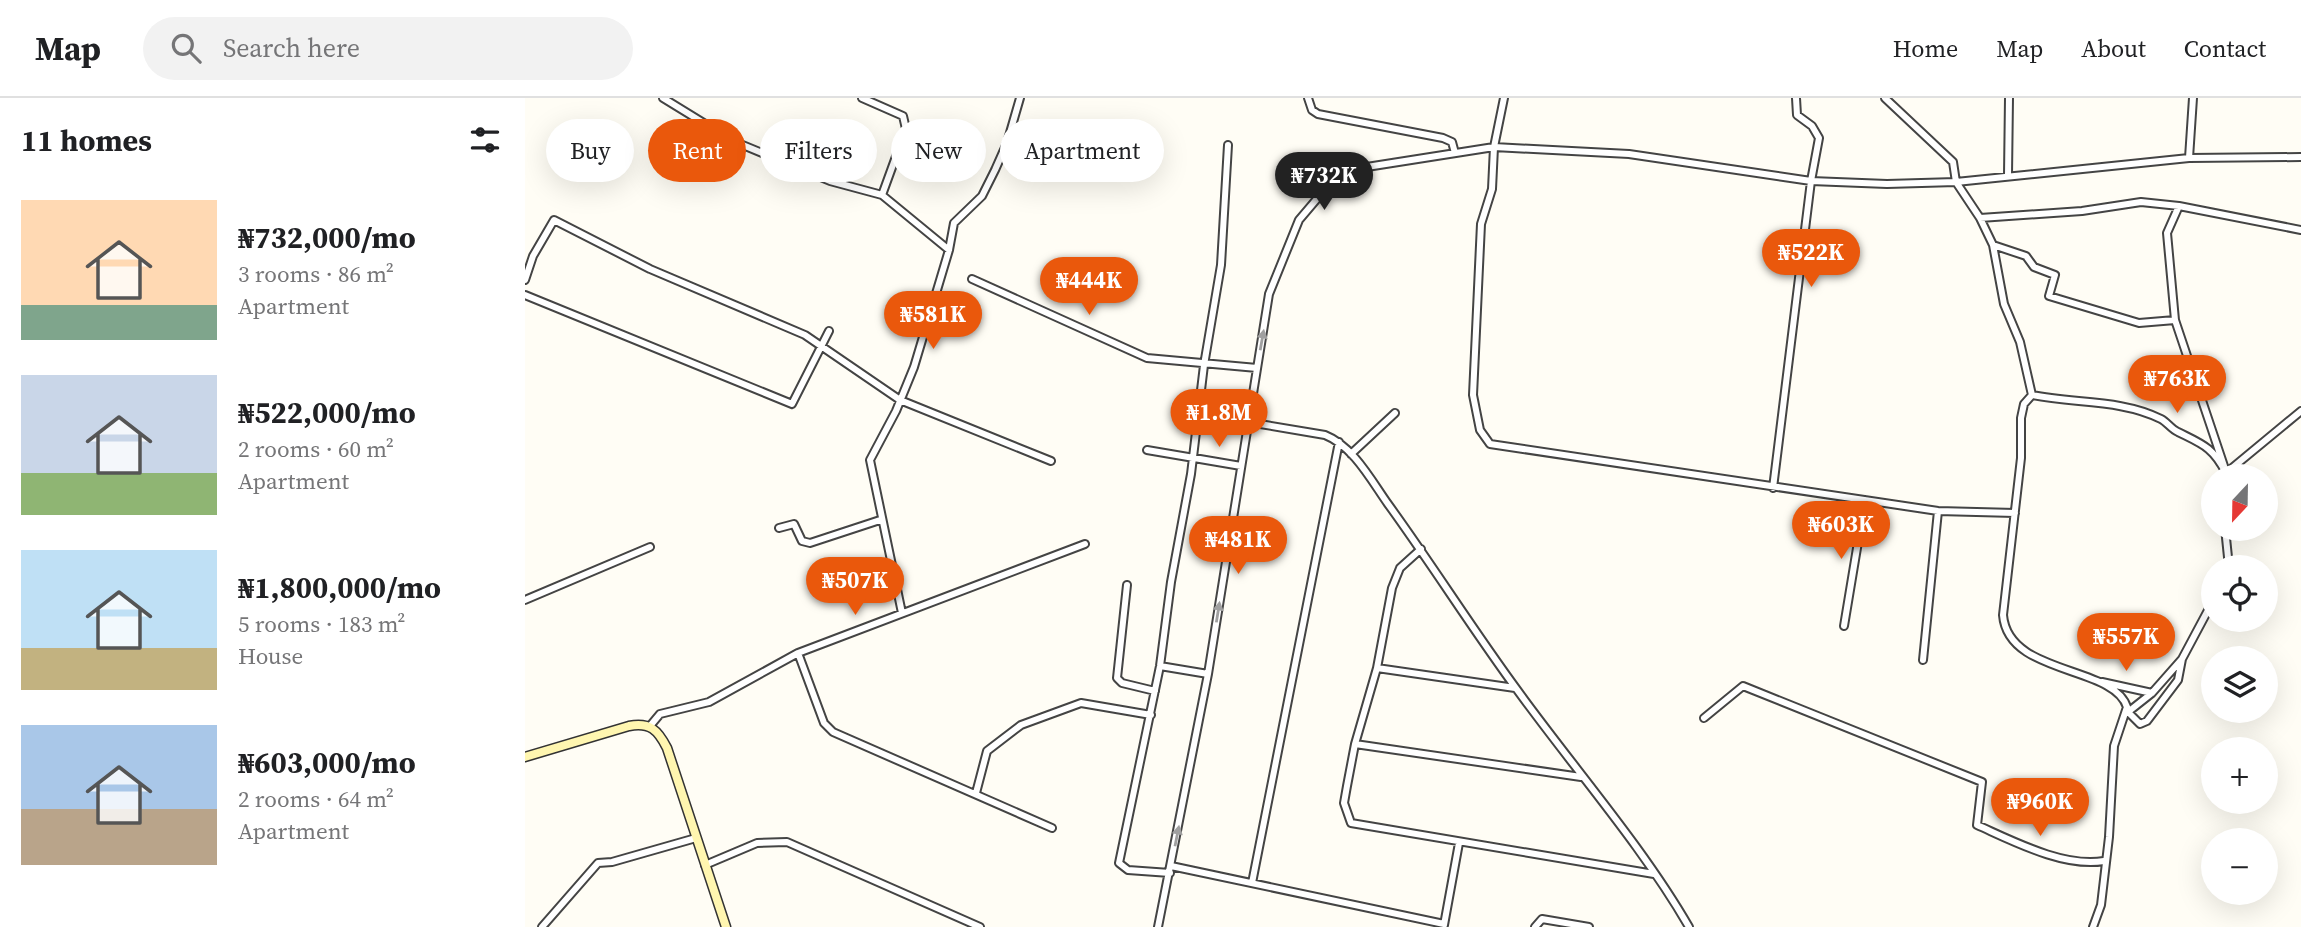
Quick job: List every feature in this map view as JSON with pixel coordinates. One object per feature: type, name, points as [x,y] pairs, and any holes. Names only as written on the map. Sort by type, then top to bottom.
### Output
[{"type":"street","points":[[663,98],[733,141],[830,181],[882,195],[949,250]]},
{"type":"street","points":[[862,98],[903,116],[906,129],[882,195]]},
{"type":"street","points":[[902,614],[880,520],[870,460],[901,400],[957,219],[982,196],[1007,143],[1020,98]]},
{"type":"street","points":[[1308,98],[1316,113],[1443,138],[1452,142],[1455,153]]},
{"type":"street","points":[[1504,98],[1494,147],[1492,189],[1481,224],[1472,406],[1485,440],[1496,446],[1938,511],[2015,513]]},
{"type":"street","points":[[1773,488],[1811,181],[1819,138],[1812,126],[1797,115],[1795,98]]},
{"type":"street","points":[[1885,98],[1953,162],[1956,183],[1980,218],[1993,245],[2004,304],[2020,342],[2032,395]]},
{"type":"street","points":[[2008,175],[2009,98]]},
{"type":"street","points":[[2189,158],[2193,98]]},
{"type":"street","points":[[1228,145],[1221,265],[1204,365],[1193,459],[1171,582],[1160,666],[1119,863],[1128,870],[1171,870],[1252,883],[1444,925],[1459,843]]},
{"type":"street","points":[[1158,927],[1208,674],[1269,294],[1300,220],[1327,187],[1354,169],[1494,147],[1629,154],[1811,181],[1956,183],[2008,175],[2189,158],[2301,157]]},
{"type":"street","points":[[1980,218],[2082,211],[2141,202],[2179,206],[2301,230]]},
{"type":"street","points":[[2179,206],[2167,233],[2175,320],[2222,464]]},
{"type":"street","points":[[525,280],[533,256],[554,220],[650,269],[805,335],[901,400],[1051,461]]},
{"type":"street","points":[[1993,245],[2027,256],[2034,267],[2055,275],[2049,296],[2139,323],[2175,320]]},
{"type":"street","points":[[972,279],[1147,358],[1257,368]]},
{"type":"street","points":[[525,295],[792,404],[829,331]]},
{"type":"street","points":[[2032,395],[2061,402],[2101,402],[2161,419],[2177,431],[2204,443],[2218,464]]},
{"type":"street","points":[[2032,395],[2024,404],[2021,418],[2021,458],[2003,615],[2007,631],[2028,653],[2094,680],[2122,697],[2127,712],[2140,724],[2147,721],[2178,680],[2182,659]]},
{"type":"street","points":[[2239,464],[2301,411]]},
{"type":"street","points":[[1351,454],[1395,413]]},
{"type":"street","points":[[1248,422],[1314,432],[1339,442],[1351,454],[1421,550],[1515,688],[1654,874],[1689,927]]},
{"type":"street","points":[[1252,883],[1339,442]]},
{"type":"street","points":[[1147,450],[1241,466]]},
{"type":"street","points":[[1844,626],[1865,500]]},
{"type":"street","points":[[1923,660],[1938,511]]},
{"type":"street","points":[[779,528],[794,524],[802,541],[810,543],[880,520]]},
{"type":"street","points":[[650,726],[660,714],[709,702],[798,653],[1085,544]]},
{"type":"street","points":[[525,600],[650,547]]},
{"type":"street","points":[[1421,550],[1395,576],[1377,668],[1355,744],[1345,803],[1351,823],[1654,874]]},
{"type":"street","points":[[1128,585],[1117,678],[1122,683],[1155,691]]},
{"type":"street","points":[[2093,927],[2101,905],[2104,861],[2109,837],[2114,746],[2127,712],[2152,693],[2182,659],[2201,623]]},
{"type":"street","points":[[798,653],[824,723],[833,732],[1052,828]]},
{"type":"street","points":[[1160,666],[1208,674]]},
{"type":"street","points":[[1377,668],[1515,688]]},
{"type":"street","points":[[2094,680],[2152,693]]},
{"type":"street","points":[[1704,718],[1743,686],[1982,782],[1977,825],[2041,853],[2089,864],[2104,861]]},
{"type":"street","points":[[976,793],[987,751],[1021,725],[1081,703],[1151,715]]},
{"type":"street","points":[[525,757],[629,726],[650,726]]},
{"type":"street","points":[[650,726],[667,748],[726,927]]},
{"type":"street","points":[[1355,744],[1581,777]]},
{"type":"street","points":[[542,927],[598,863],[612,862],[697,838]]},
{"type":"street","points":[[705,865],[757,843],[787,842],[980,927]]},
{"type":"street","points":[[1535,927],[1542,919],[1589,927]]}]
